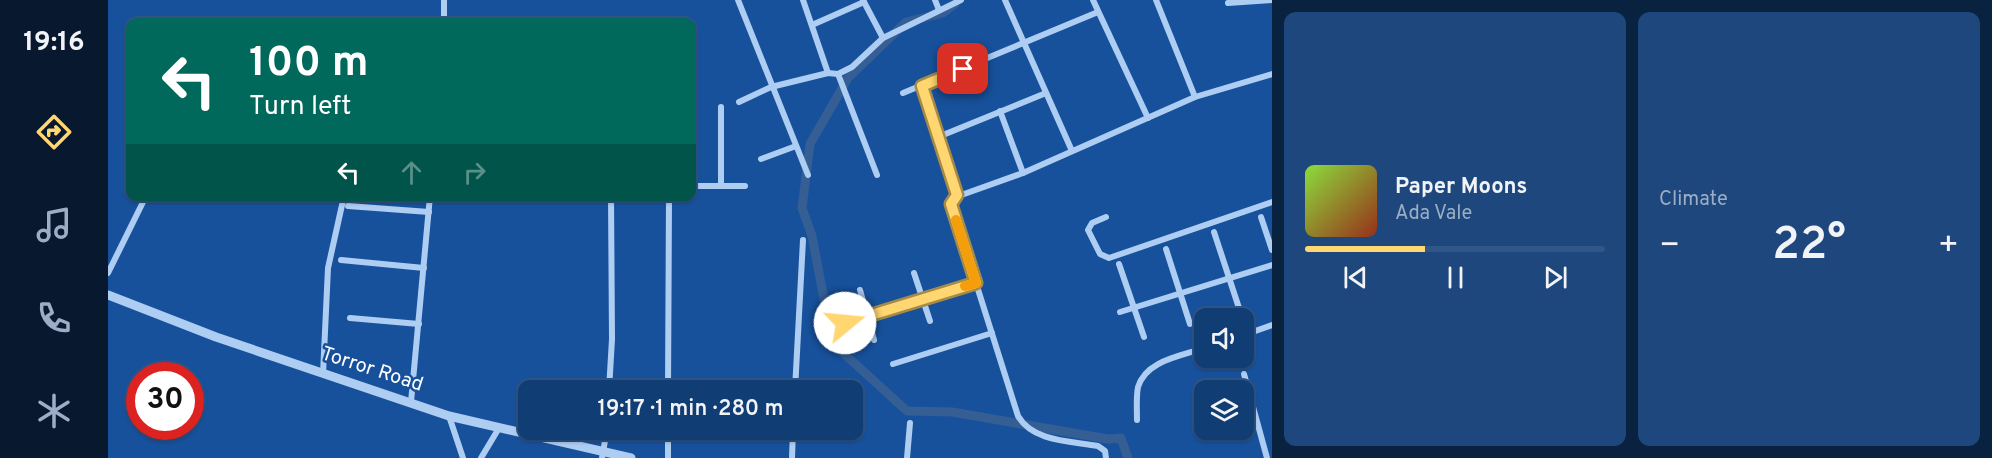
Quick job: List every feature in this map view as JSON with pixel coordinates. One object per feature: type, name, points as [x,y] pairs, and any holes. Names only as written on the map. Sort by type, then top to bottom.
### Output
[{"type":"street","points":[[444,0],[444,18]]},
{"type":"street","points":[[738,0],[808,175]]},
{"type":"street","points":[[803,0],[828,73]]},
{"type":"street","points":[[935,0],[939,10]]},
{"type":"street","points":[[739,102],[771,87],[828,73],[838,74],[852,67],[883,38],[961,0]]},
{"type":"street","points":[[1005,0],[1072,151]]},
{"type":"street","points":[[1093,0],[1148,118]]},
{"type":"street","points":[[1156,0],[1195,97]]},
{"type":"street","points":[[1228,3],[1272,0]]},
{"type":"street","points":[[812,25],[864,1],[883,38]]},
{"type":"street","points":[[903,93],[1098,12]]},
{"type":"street","points":[[838,74],[877,176]]},
{"type":"street","points":[[1106,458],[1105,451],[1098,446],[1041,435],[1024,426],[1018,416],[951,204],[957,195],[1023,173],[1195,97],[1272,74]]},
{"type":"street","points":[[922,86],[957,195]]},
{"type":"street","points":[[938,137],[1046,93]]},
{"type":"street","points":[[721,107],[721,186]]},
{"type":"street","points":[[1000,111],[1023,173]]},
{"type":"street","points":[[761,159],[796,146]]},
{"type":"street","points":[[696,186],[745,186]]},
{"type":"street","points":[[108,273],[144,201]]},
{"type":"street","points":[[323,374],[328,268],[343,201]]},
{"type":"street","points":[[411,402],[430,201]]},
{"type":"street","points":[[610,380],[612,339],[611,201]]},
{"type":"street","points":[[668,380],[669,201]]},
{"type":"street","points":[[1106,217],[1092,223],[1088,230],[1100,255],[1109,258],[1272,202]]},
{"type":"street","points":[[348,206],[429,212]]},
{"type":"street","points":[[1261,217],[1272,250]]},
{"type":"street","points":[[1214,232],[1239,308]]},
{"type":"street","points":[[796,380],[803,240]]},
{"type":"street","points":[[1166,249],[1190,324]]},
{"type":"street","points":[[341,260],[424,268]]},
{"type":"street","points":[[1119,264],[1144,337]]},
{"type":"street","points":[[1120,312],[1272,265]]},
{"type":"street","points":[[914,273],[930,321]]},
{"type":"street","points":[[845,323],[976,283]]},
{"type":"street","points":[[860,290],[873,340]]},
{"type":"street","name":"Torror Road","points":[[108,295],[323,374],[449,416],[603,455],[631,458]]},
{"type":"street","points":[[350,318],[419,324]]},
{"type":"street","points":[[1254,331],[1272,325]]},
{"type":"street","points":[[893,364],[992,333]]},
{"type":"street","points":[[1137,420],[1138,387],[1146,373],[1161,363],[1194,351]]},
{"type":"street","points":[[1244,375],[1267,458]]},
{"type":"street","points":[[449,416],[464,458]]},
{"type":"street","points":[[907,458],[910,423]]},
{"type":"street","points":[[481,458],[499,428]]},
{"type":"street","points":[[603,455],[605,440]]},
{"type":"street","points":[[668,440],[668,458]]},
{"type":"street","points":[[792,458],[793,440]]},
{"type":"waterway","points":[[955,4],[943,13],[906,22],[848,78],[810,144],[802,208],[812,236],[828,320],[841,351],[907,411],[952,412],[1108,439],[1121,438],[1128,458]]},
{"type":"slow traffic","points":[[956,220],[976,283],[965,286]]},
{"type":"route","points":[[845,323],[976,283],[951,204],[957,195],[922,86],[963,69]]}]
